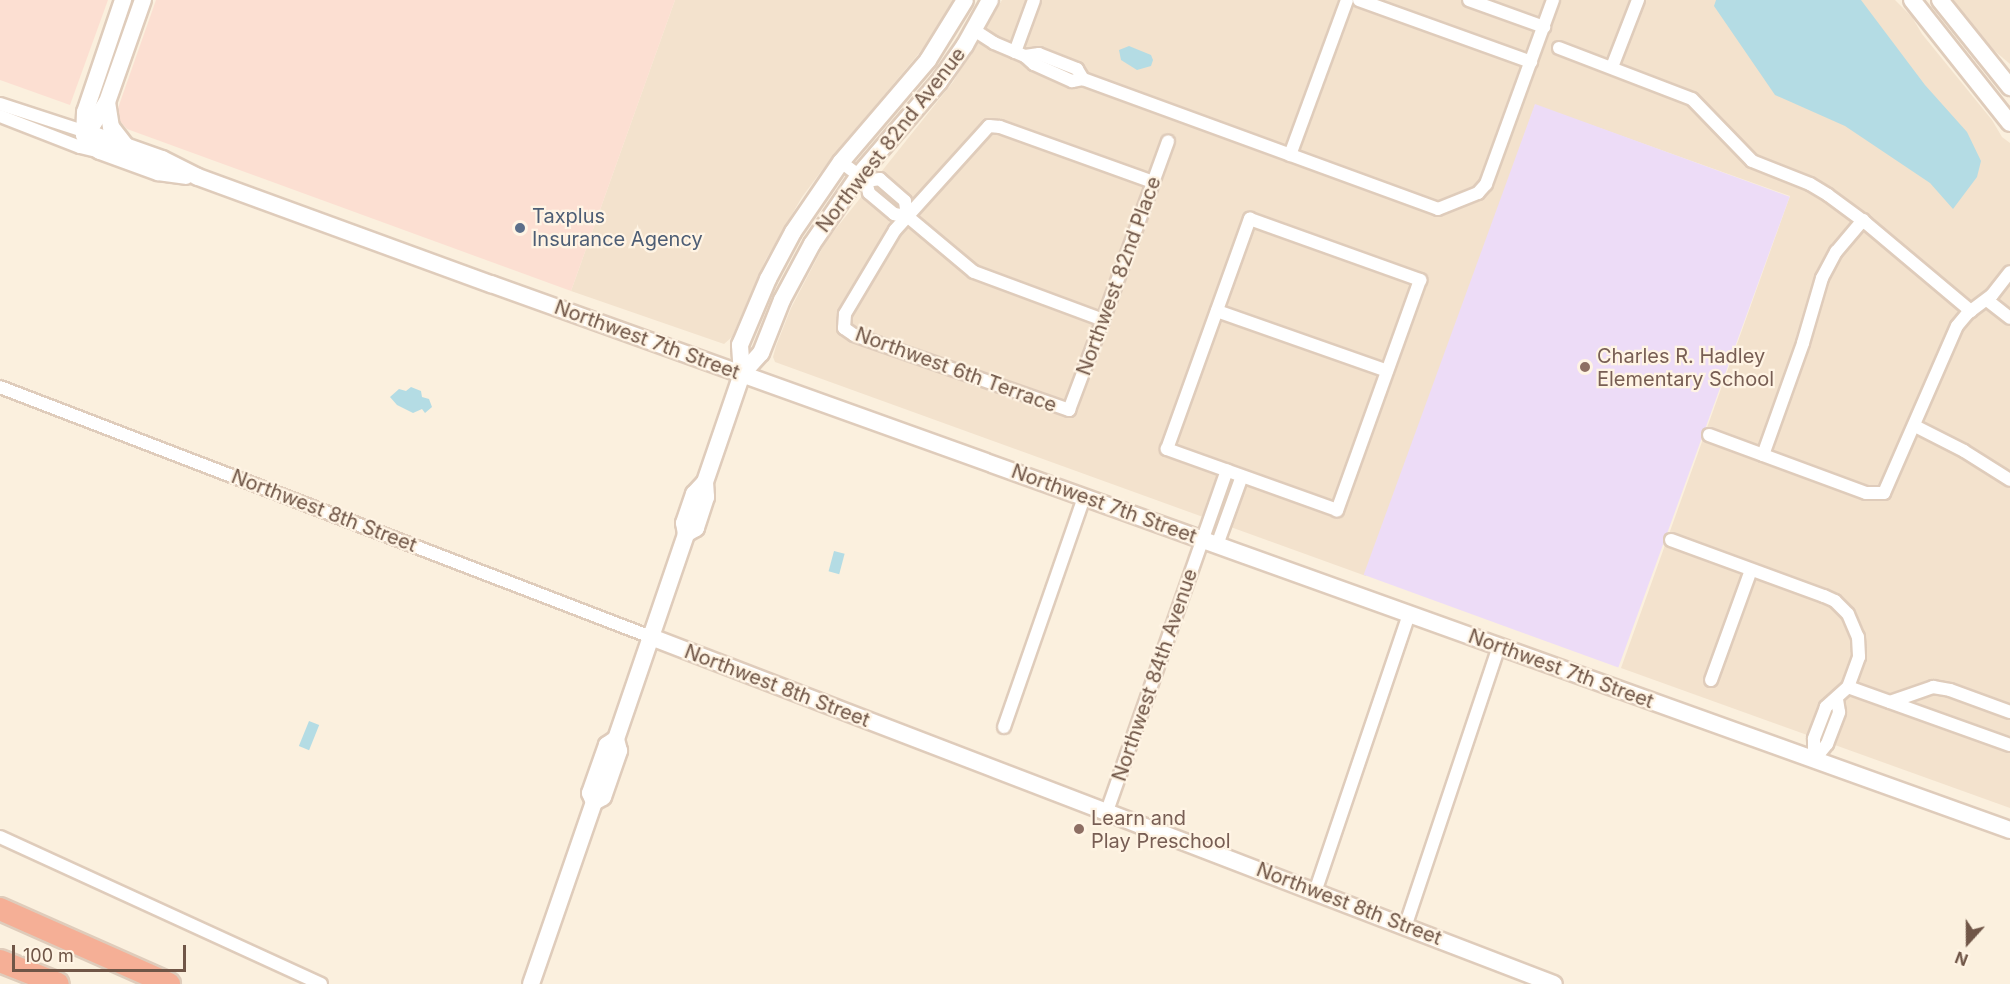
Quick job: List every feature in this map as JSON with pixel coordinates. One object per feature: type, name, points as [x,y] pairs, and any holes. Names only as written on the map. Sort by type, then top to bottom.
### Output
[{"type":"highway","points":[[0,893],[114,959]]},
{"type":"highway","points":[[0,909],[169,984]]},
{"type":"highway","points":[[0,961],[58,984]]},
{"type":"highway","points":[[0,976],[18,984]]},
{"type":"street","points":[[99,151],[88,143],[83,131],[85,112],[123,0]]},
{"type":"street","points":[[83,131],[93,124],[107,102],[143,0]]},
{"type":"street","name":"Northwest 82nd Avenue","points":[[531,984],[594,802],[590,793],[607,745],[616,739],[686,534],[684,523],[693,494],[705,482],[742,374],[740,345],[768,279],[803,215],[841,162],[922,68],[965,0]]},
{"type":"street","name":"Northwest 82nd Avenue","points":[[742,374],[761,353],[801,263],[834,210],[939,82],[974,30],[990,0]]},
{"type":"street","points":[[1020,54],[1034,0]]},
{"type":"street","points":[[1290,155],[1347,0]]},
{"type":"street","points":[[1359,0],[1531,62]]},
{"type":"street","points":[[1469,0],[1544,27]]},
{"type":"street","points":[[974,30],[1034,64],[1072,81],[1083,79],[1433,208],[1444,208],[1478,193],[1486,184],[1553,0]]},
{"type":"street","points":[[1612,67],[1638,0]]},
{"type":"street","points":[[1912,0],[2010,123]]},
{"type":"street","points":[[1940,0],[2010,87]]},
{"type":"street","points":[[1559,48],[1692,99],[1752,161],[1810,184],[1863,220],[1971,311]]},
{"type":"street","points":[[107,102],[111,126],[124,152]]},
{"type":"street","name":"Northwest 7th Street","points":[[0,104],[83,131],[158,172],[198,177]]},
{"type":"street","name":"Northwest 7th Street","points":[[0,116],[80,147],[99,151],[124,152],[126,155],[147,154],[198,177],[2010,830]]},
{"type":"street","points":[[907,216],[989,126],[1000,127],[1153,182]]},
{"type":"street","name":"Northwest 82nd Place","points":[[1069,410],[1168,141]]},
{"type":"street","points":[[841,162],[862,178],[869,193],[891,212],[907,216],[974,272],[1103,320]]},
{"type":"street","name":"Northwest 6th Terrace","points":[[907,216],[896,230],[845,314],[844,328],[854,335],[1069,410]]},
{"type":"street","points":[[1250,219],[1420,280],[1337,510],[1167,449],[1217,311],[1250,219]]},
{"type":"street","points":[[1763,455],[1803,343],[1821,278],[1836,252],[1863,220]]},
{"type":"street","points":[[1708,435],[1866,493],[1880,495],[1889,486],[1954,332],[1971,311],[1987,300],[2010,272]]},
{"type":"street","points":[[1987,300],[2010,318]]},
{"type":"street","points":[[1217,311],[1387,371]]},
{"type":"street","name":"Northwest 8th Street","points":[[0,387],[1554,984]]},
{"type":"street","points":[[1915,426],[1964,451],[2010,480]]},
{"type":"street","points":[[1210,542],[1227,471]]},
{"type":"street","points":[[1210,542],[1242,476]]},
{"type":"street","points":[[1004,727],[1084,497]]},
{"type":"street","points":[[1671,540],[1824,596],[1843,607],[1856,627],[1860,648],[1848,687],[1837,699],[1839,712],[1827,744],[1814,760]]},
{"type":"street","name":"Northwest 84th Avenue","points":[[1107,811],[1210,542]]},
{"type":"street","points":[[1711,680],[1751,570]]},
{"type":"street","points":[[1315,892],[1409,614]]},
{"type":"street","points":[[1405,927],[1498,646]]},
{"type":"street","points":[[1848,687],[2010,745]]},
{"type":"street","points":[[1890,702],[1933,687],[1950,690],[2010,712]]},
{"type":"street","points":[[0,837],[321,984]]},
{"type":"shaded area","points":[[0,0],[108,0],[70,105],[0,80]]},
{"type":"shaded area","points":[[156,0],[675,0],[571,291],[127,129],[118,119],[118,108]]},
{"type":"shaded area","points":[[675,0],[954,0],[926,45],[832,157],[802,197],[765,261],[732,337],[724,344],[571,291]]},
{"type":"shaded area","points":[[1002,0],[1895,0],[1912,17],[1922,34],[1992,120],[2002,137],[2010,143],[2010,808],[1621,668],[1790,196],[1535,105],[1366,576],[775,362],[773,357],[776,346],[791,308],[826,241],[953,82]]},
{"type":"shaded area","points":[[1953,0],[2010,0],[2010,64],[1990,47]]},
{"type":"shaded area","name":"Charles R. Hadley Elementary School","points":[[1535,104],[1790,197],[1618,667],[1364,575]]},
{"type":"water","points":[[1716,0],[1861,0],[1925,85],[1967,132],[1981,161],[1977,177],[1953,209],[1930,183],[1845,126],[1775,95],[1714,6]]},
{"type":"water","points":[[1129,46],[1151,55],[1153,60],[1151,66],[1137,70],[1121,60],[1119,50]]},
{"type":"water","points":[[411,387],[421,391],[422,397],[429,399],[432,407],[425,413],[422,409],[413,413],[397,405],[390,397],[399,389],[406,391]]},
{"type":"water","points":[[834,551],[845,554],[839,574],[829,571]]},
{"type":"water","points":[[309,721],[319,725],[309,750],[299,746]]},
{"type":"place","name":"Taxplus Insurance Agency","points":[[520,228]]},
{"type":"place","name":"Charles R. Hadley Elementary School","points":[[1585,367]]},
{"type":"place","name":"Learn and Play Preschool","points":[[1079,829]]}]
